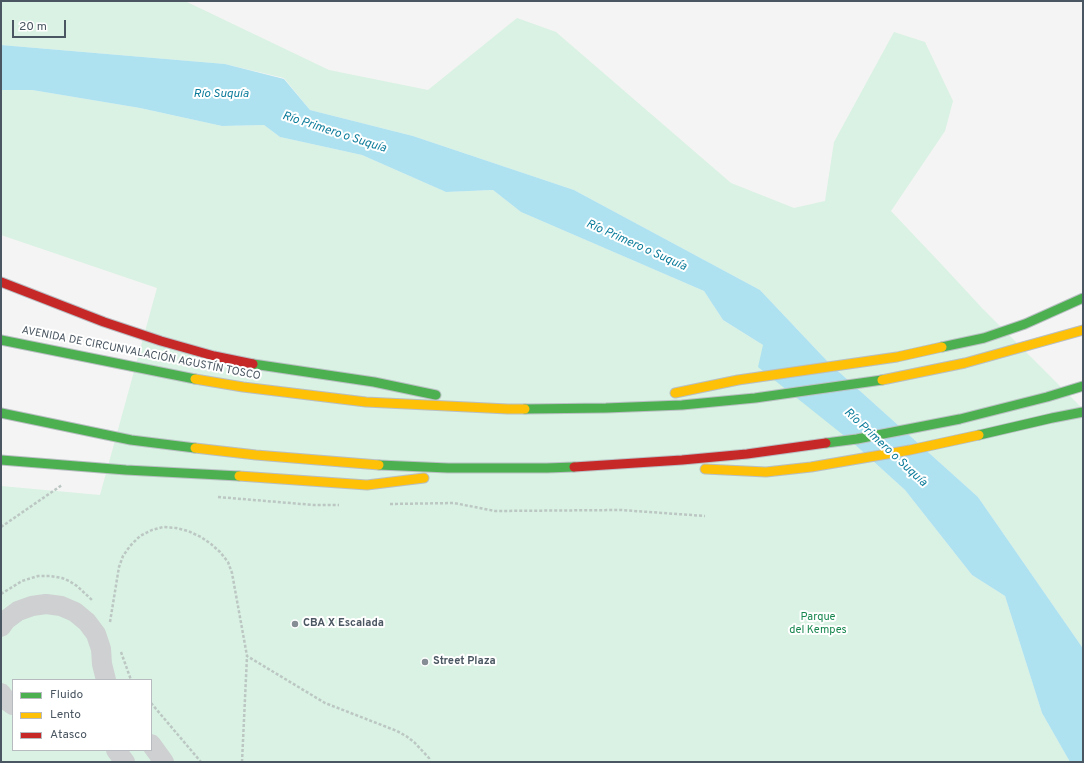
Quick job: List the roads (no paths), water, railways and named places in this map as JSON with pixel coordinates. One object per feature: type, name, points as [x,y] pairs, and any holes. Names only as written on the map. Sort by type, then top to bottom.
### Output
[{"type":"highway","points":[[1,282],[104,322],[161,341],[214,356],[262,366],[374,382],[508,409]]},
{"type":"highway","points":[[606,408],[738,380],[897,357],[984,338],[1025,324],[1083,298]]},
{"type":"highway","name":"AVENIDA DE CIRCUNVALACIÓN AGUSTÍN TOSCO","points":[[1,340],[174,375],[243,387],[366,402],[508,409],[606,408],[682,405],[755,398],[869,382],[932,370],[965,363],[1083,330]]},
{"type":"highway","points":[[1,413],[131,440],[249,454],[392,466],[448,468],[547,468],[614,465],[747,454],[857,439],[960,419],[1047,397],[1083,386]]},
{"type":"highway","points":[[614,465],[766,472],[811,467],[910,450],[1083,412]]},
{"type":"highway","points":[[1,460],[126,470],[367,485],[500,468]]},
{"type":"street","points":[[1,606],[32,606],[46,604],[61,606],[75,612],[87,622],[96,634],[101,649],[102,675]]},
{"type":"street","points":[[1,627],[6,620],[18,612],[32,606]]},
{"type":"street","points":[[1,693],[6,700],[12,704]]},
{"type":"street","points":[[152,745],[164,762]]},
{"type":"street","points":[[117,751],[125,762]]},
{"type":"water","name":"Río Suquía","points":[[1,45],[225,64],[284,79],[310,110],[413,136],[574,190],[760,290],[829,363],[978,497],[1082,647],[1083,762],[1070,762],[1042,713],[1005,596],[972,575],[905,490],[852,442],[758,367],[763,345],[723,320],[704,291],[521,212],[493,190],[446,192],[362,155],[280,137],[264,125],[222,126],[140,108],[32,90],[1,90]]},
{"type":"place","name":"CBA X Escalada","points":[[295,624]]},
{"type":"place","name":"Street Plaza","points":[[425,662]]},
{"type":"water label","name":"Río Primero o Suquía","points":[[334,133]]},
{"type":"water label","name":"Río Primero o Suquía","points":[[636,246]]},
{"type":"water label","name":"Río Primero o Suquía","points":[[885,448]]},
{"type":"park label","name":"Parque del Kempes","points":[[818,624]]}]
